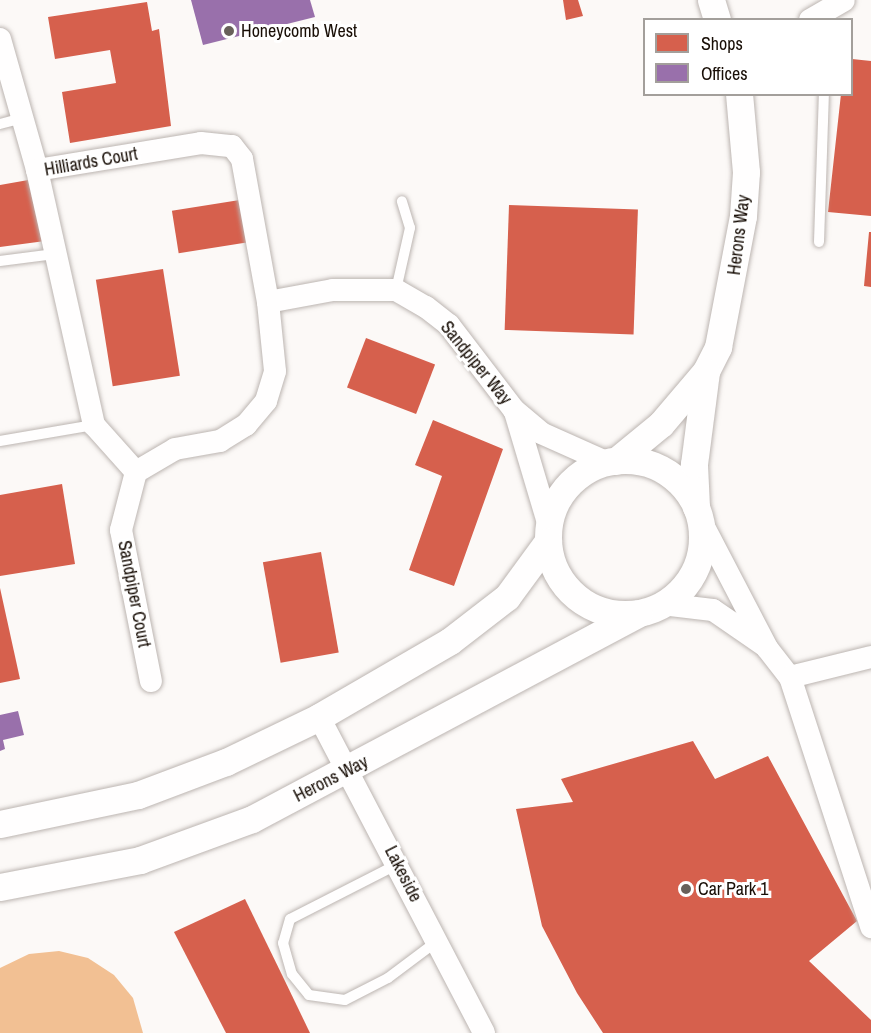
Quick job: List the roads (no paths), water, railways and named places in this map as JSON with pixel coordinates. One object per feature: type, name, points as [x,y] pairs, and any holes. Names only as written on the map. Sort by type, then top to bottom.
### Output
[{"type":"street","points":[[711,0],[716,18]]},
{"type":"street","points":[[816,18],[844,0]]},
{"type":"street","points":[[0,39],[37,170]]},
{"type":"street","name":"Herons Way","points":[[699,516],[694,464],[706,371],[732,294],[743,216],[746,172],[739,96]]},
{"type":"street","name":"Hilliards Court","points":[[136,472],[94,425],[37,170],[201,143],[232,146],[243,159],[268,302]]},
{"type":"street","points":[[136,472],[175,449],[220,441],[246,425],[266,401],[274,371],[268,302],[333,290],[396,290]]},
{"type":"street","name":"Sandpiper Way","points":[[396,290],[449,325],[514,410],[541,433],[612,462]]},
{"type":"street","name":"Herons Way","points":[[612,462],[661,424],[706,371]]},
{"type":"street","name":"Sandpiper Way","points":[[514,410],[549,533]]},
{"type":"street","points":[[0,824],[138,795],[226,762],[319,717],[450,641],[507,597],[549,533],[567,487],[612,462],[663,470],[684,487],[767,648],[790,677],[871,927]]},
{"type":"street","name":"Sandpiper Court","points":[[136,472],[121,530],[151,681]]},
{"type":"street","points":[[651,608],[682,590],[698,564],[699,516]]},
{"type":"street","points":[[549,533],[552,562],[572,593],[605,612],[651,608],[713,610],[767,648]]},
{"type":"street","name":"Herons Way","points":[[0,887],[140,860],[252,819],[350,770],[651,608]]},
{"type":"street","points":[[790,677],[871,657]]},
{"type":"street","name":"Lakeside","points":[[319,717],[350,770],[398,864],[478,1030]]},
{"type":"lane","points":[[819,242],[824,96]]},
{"type":"lane","points":[[0,124],[22,118]]},
{"type":"lane","points":[[396,290],[410,228],[402,201]]},
{"type":"lane","points":[[0,261],[56,254]]},
{"type":"lane","points":[[0,441],[94,425]]},
{"type":"lane","points":[[398,864],[290,919],[283,943],[292,974],[309,995],[345,1000],[388,978],[437,941]]},
{"type":"place","name":"Honeycomb West","points":[[229,31]]},
{"type":"place","name":"Car Park 1","points":[[686,889]]}]
